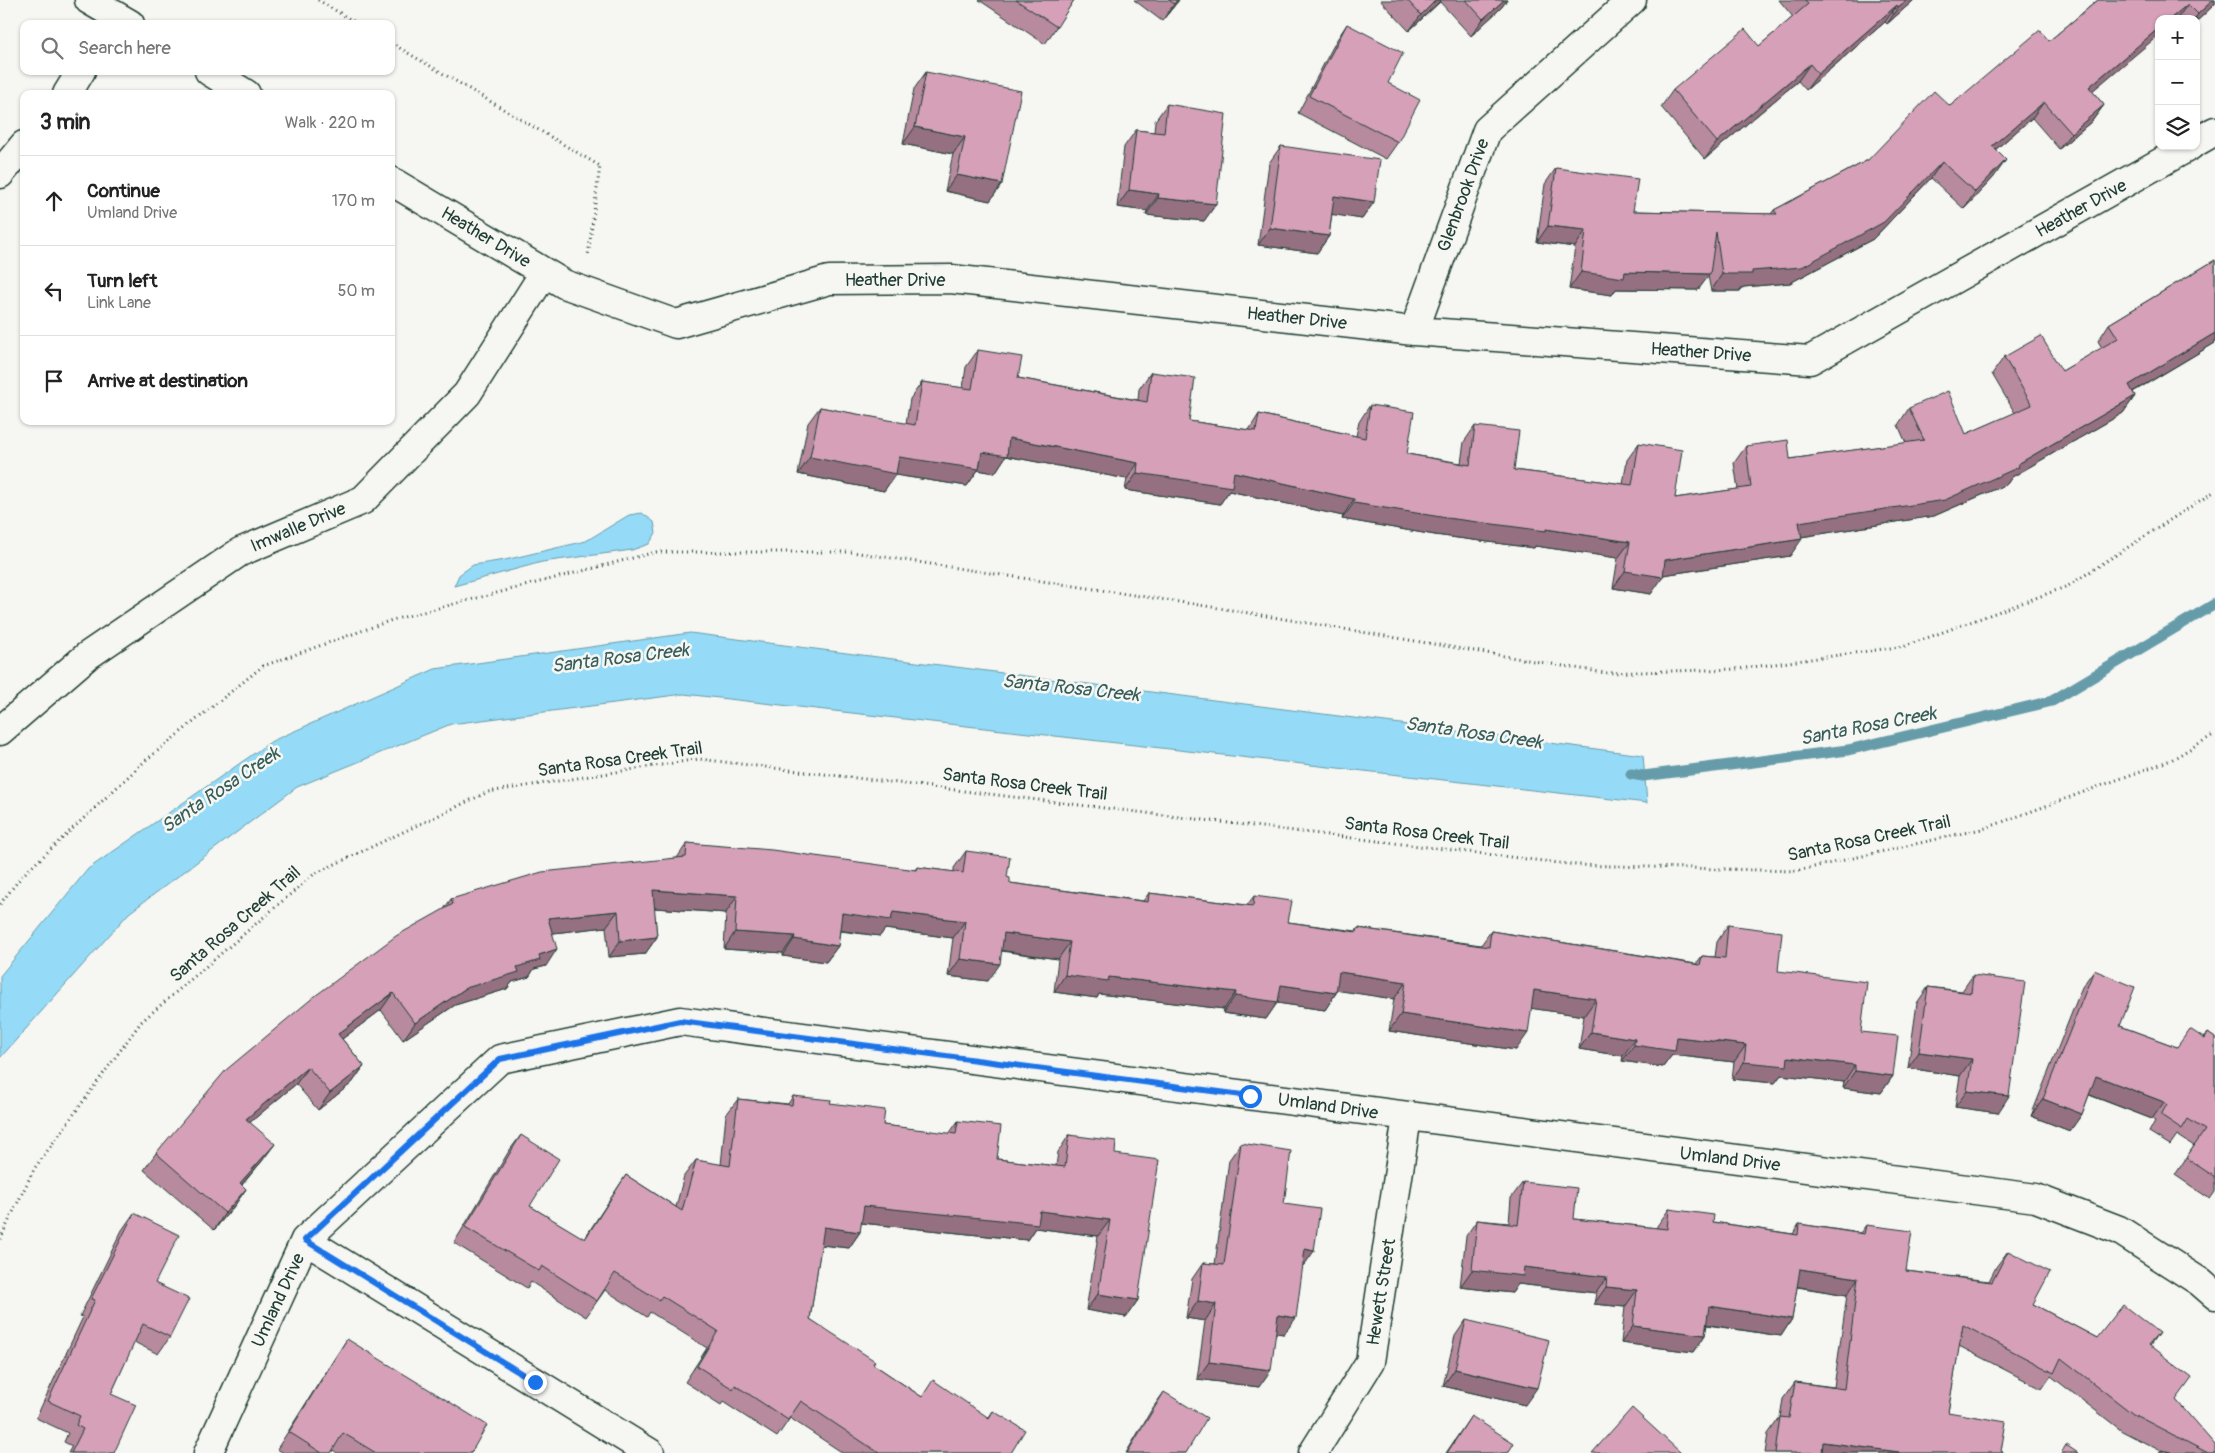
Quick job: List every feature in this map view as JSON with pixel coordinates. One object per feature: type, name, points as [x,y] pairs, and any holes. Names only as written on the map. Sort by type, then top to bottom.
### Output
[{"type":"street","points":[[89,0],[118,20]]},
{"type":"street","name":"Glenbrook Drive","points":[[1414,331],[1487,130],[1632,0]]},
{"type":"street","points":[[69,90],[79,75]]},
{"type":"street","points":[[215,75],[240,90]]},
{"type":"street","points":[[2200,140],[2215,131]]},
{"type":"street","points":[[0,174],[20,150]]},
{"type":"street","name":"Heather Drive","points":[[395,183],[564,284],[676,324],[829,280],[950,279],[1414,331],[1810,360],[2183,150]]},
{"type":"street","name":"Imwalle Drive","points":[[0,731],[87,656],[240,552],[363,500],[467,394],[544,272]]},
{"type":"street","name":"Umland Drive","points":[[208,1453],[305,1240],[500,1059],[680,1021],[2036,1198],[2120,1230],[2200,1282],[2215,1295]]},
{"type":"street","name":"Hewett Street","points":[[1313,1453],[1370,1362],[1407,1117]]},
{"type":"street","points":[[305,1240],[650,1453]]},
{"type":"path","points":[[318,0],[351,20]]},
{"type":"path","points":[[395,45],[600,166],[584,291]]},
{"type":"path","points":[[0,904],[22,876],[145,761],[263,666],[392,620],[656,552],[852,552],[1225,610],[1605,673],[1738,669],[1905,646],[2068,586],[2215,491]]},
{"type":"path","name":"Santa Rosa Creek Trail","points":[[0,1239],[34,1170],[141,1022],[314,874],[488,792],[698,759],[1576,865],[1796,871],[1986,828],[2172,760],[2215,734]]},
{"type":"water","points":[[642,513],[654,522],[656,533],[649,544],[632,550],[542,562],[454,586],[459,575],[473,565],[505,560],[586,541],[629,515]]},
{"type":"water","points":[[690,633],[1643,755],[1647,803],[684,694],[451,724],[297,787],[129,913],[0,1058],[0,976],[88,869],[272,741],[435,669]]},
{"type":"building","points":[[1016,0],[1074,0],[1057,27]]},
{"type":"building","points":[[1169,0],[1177,0],[1174,4]]},
{"type":"building","points":[[1407,0],[1436,0],[1421,15]]},
{"type":"building","points":[[1466,0],[1504,0],[1483,19]]},
{"type":"building","points":[[1805,0],[1907,0],[1898,7],[1897,5],[1818,74],[1810,64],[1717,142],[1673,90],[1745,29],[1759,46],[1808,4]]},
{"type":"building","points":[[2098,0],[2213,0],[2198,14],[2188,4],[2175,15],[2155,15],[2155,31],[2089,87],[2104,105],[2071,133],[2044,102],[1992,146],[2006,160],[1975,192],[1942,162],[1884,222],[1802,267],[1752,271],[1752,274],[1722,274],[1716,232],[1710,274],[1625,272],[1624,278],[1581,272],[1586,230],[1548,226],[1556,168],[1638,179],[1633,211],[1777,214],[1774,210],[1868,160],[1934,91],[1950,106],[2040,30],[2049,41]]},
{"type":"building","points":[[1347,24],[1403,53],[1388,83],[1420,100],[1398,142],[1309,96]]},
{"type":"building","points":[[926,72],[1021,91],[1002,184],[957,175],[965,137],[915,127]]},
{"type":"building","points":[[1167,104],[1226,114],[1216,204],[1158,198],[1159,194],[1129,190],[1136,130],[1164,133]]},
{"type":"building","points":[[1281,146],[1380,160],[1374,202],[1334,196],[1329,236],[1270,228]]},
{"type":"building","points":[[2215,260],[2215,333],[2129,385],[2135,396],[2018,464],[2019,467],[1945,500],[1799,522],[1802,539],[1665,560],[1663,577],[1625,571],[1630,542],[1546,529],[1546,531],[1447,518],[1354,503],[1354,499],[1234,472],[1232,487],[1137,473],[1138,463],[1009,438],[1007,456],[982,452],[979,469],[899,457],[896,474],[810,457],[820,407],[915,425],[922,382],[972,389],[978,350],[1022,357],[1018,378],[1147,402],[1151,372],[1195,378],[1189,421],[1256,431],[1259,414],[1365,438],[1370,405],[1414,412],[1407,454],[1470,465],[1475,426],[1519,431],[1514,470],[1632,485],[1639,443],[1682,450],[1675,498],[1751,487],[1746,446],[1788,440],[1790,459],[1924,440],[1909,408],[1948,391],[1966,434],[2032,405],[2004,357],[2041,336],[2062,371],[2118,338],[2109,324]]},
{"type":"building","points":[[687,843],[772,850],[916,870],[917,867],[963,873],[966,851],[1010,857],[1007,877],[1010,878],[1010,883],[1148,902],[1149,893],[1253,906],[1254,896],[1292,901],[1288,922],[1357,932],[1358,928],[1489,947],[1491,931],[1700,965],[1702,956],[1725,958],[1728,925],[1782,932],[1778,971],[1867,982],[1861,1032],[1898,1036],[1893,1076],[1855,1071],[1855,1065],[1788,1057],[1787,1066],[1744,1062],[1746,1045],[1677,1037],[1675,1051],[1634,1045],[1635,1039],[1591,1032],[1596,999],[1534,990],[1528,1033],[1401,1014],[1406,982],[1339,972],[1336,993],[1281,985],[1278,1002],[1235,996],[1236,992],[1109,977],[1108,981],[1065,975],[1070,942],[1004,933],[1000,964],[960,959],[965,921],[893,912],[891,920],[842,913],[838,946],[794,939],[795,936],[735,932],[737,896],[653,890],[657,937],[620,941],[618,911],[548,918],[557,949],[539,955],[540,960],[517,967],[519,972],[466,988],[415,1023],[393,993],[338,1034],[364,1066],[330,1093],[308,1067],[246,1119],[275,1144],[240,1183],[246,1189],[225,1213],[156,1153],[226,1070],[315,996],[396,936],[453,904],[451,899],[542,872],[686,857]]},
{"type":"building","points":[[2094,970],[2135,987],[2120,1026],[2177,1047],[2190,1029],[2205,1039],[2208,1033],[2215,1038],[2215,1177],[2186,1158],[2205,1130],[2188,1119],[2182,1129],[2161,1115],[2167,1104],[2164,1102],[2096,1076],[2082,1114],[2043,1099]]},
{"type":"building","points":[[1973,975],[2025,982],[2009,1096],[1967,1091],[1972,1059],[1919,1052],[1928,987],[1971,993]]},
{"type":"building","points":[[793,1096],[831,1100],[830,1103],[885,1110],[883,1125],[956,1134],[958,1121],[1001,1126],[997,1159],[1065,1167],[1069,1135],[1116,1141],[1115,1154],[1159,1160],[1138,1300],[1098,1294],[1110,1220],[1040,1211],[1038,1224],[864,1206],[860,1232],[824,1227],[810,1319],[875,1361],[873,1364],[922,1397],[933,1380],[989,1418],[993,1411],[1025,1430],[1011,1453],[879,1453],[801,1401],[788,1420],[735,1385],[733,1389],[697,1366],[718,1331],[662,1296],[659,1300],[615,1273],[597,1301],[542,1266],[539,1271],[465,1227],[521,1135],[559,1159],[530,1206],[585,1239],[626,1175],[682,1211],[696,1160],[730,1166],[738,1099],[792,1105]]},
{"type":"building","points":[[1241,1143],[1291,1151],[1284,1204],[1320,1209],[1314,1251],[1305,1249],[1296,1318],[1278,1315],[1271,1370],[1209,1362],[1216,1304],[1198,1301],[1203,1263],[1224,1265]]},
{"type":"building","points":[[1523,1182],[1577,1188],[1574,1219],[1667,1229],[1669,1209],[1714,1215],[1713,1222],[1798,1235],[1799,1224],[1864,1234],[1866,1225],[1912,1231],[1906,1271],[1992,1282],[2008,1251],[2050,1272],[2033,1304],[2097,1338],[2123,1305],[2159,1333],[2149,1345],[2192,1378],[2176,1400],[2215,1445],[2215,1453],[2208,1453],[2133,1414],[2061,1358],[2054,1373],[1963,1325],[1948,1412],[2006,1422],[2001,1451],[2004,1453],[1899,1453],[1823,1442],[1822,1453],[1775,1453],[1780,1417],[1789,1418],[1795,1382],[1844,1389],[1858,1278],[1800,1269],[1792,1319],[1709,1306],[1705,1335],[1633,1326],[1637,1290],[1606,1287],[1607,1277],[1524,1267],[1523,1276],[1472,1270],[1477,1220],[1518,1225]]},
{"type":"building","points":[[134,1213],[179,1235],[155,1283],[189,1299],[170,1337],[143,1324],[111,1394],[136,1405],[114,1453],[71,1453],[83,1429],[76,1425],[80,1416],[48,1401],[95,1300],[91,1299]]},
{"type":"building","points":[[1466,1320],[1549,1340],[1537,1388],[1455,1369]]},
{"type":"building","points":[[347,1339],[487,1425],[471,1453],[376,1453],[343,1433],[331,1453],[322,1453],[289,1432]]},
{"type":"building","points":[[1164,1392],[1207,1418],[1186,1453],[1127,1453]]},
{"type":"building","points":[[1632,1408],[1681,1453],[1592,1453]]},
{"type":"building","points":[[1471,1416],[1514,1443],[1508,1453],[1447,1453]]},
{"type":"building","points":[[2066,1445],[2078,1453],[2061,1453]]},
{"type":"building","points":[[2161,1450],[2176,1453],[2164,1453]]},
{"type":"waterway","name":"Santa Rosa Creek","points":[[1631,774],[1643,776],[1848,750],[2052,701],[2215,604]]},
{"type":"route","points":[[535,1382],[305,1240],[500,1059],[680,1021],[1250,1096]]}]
